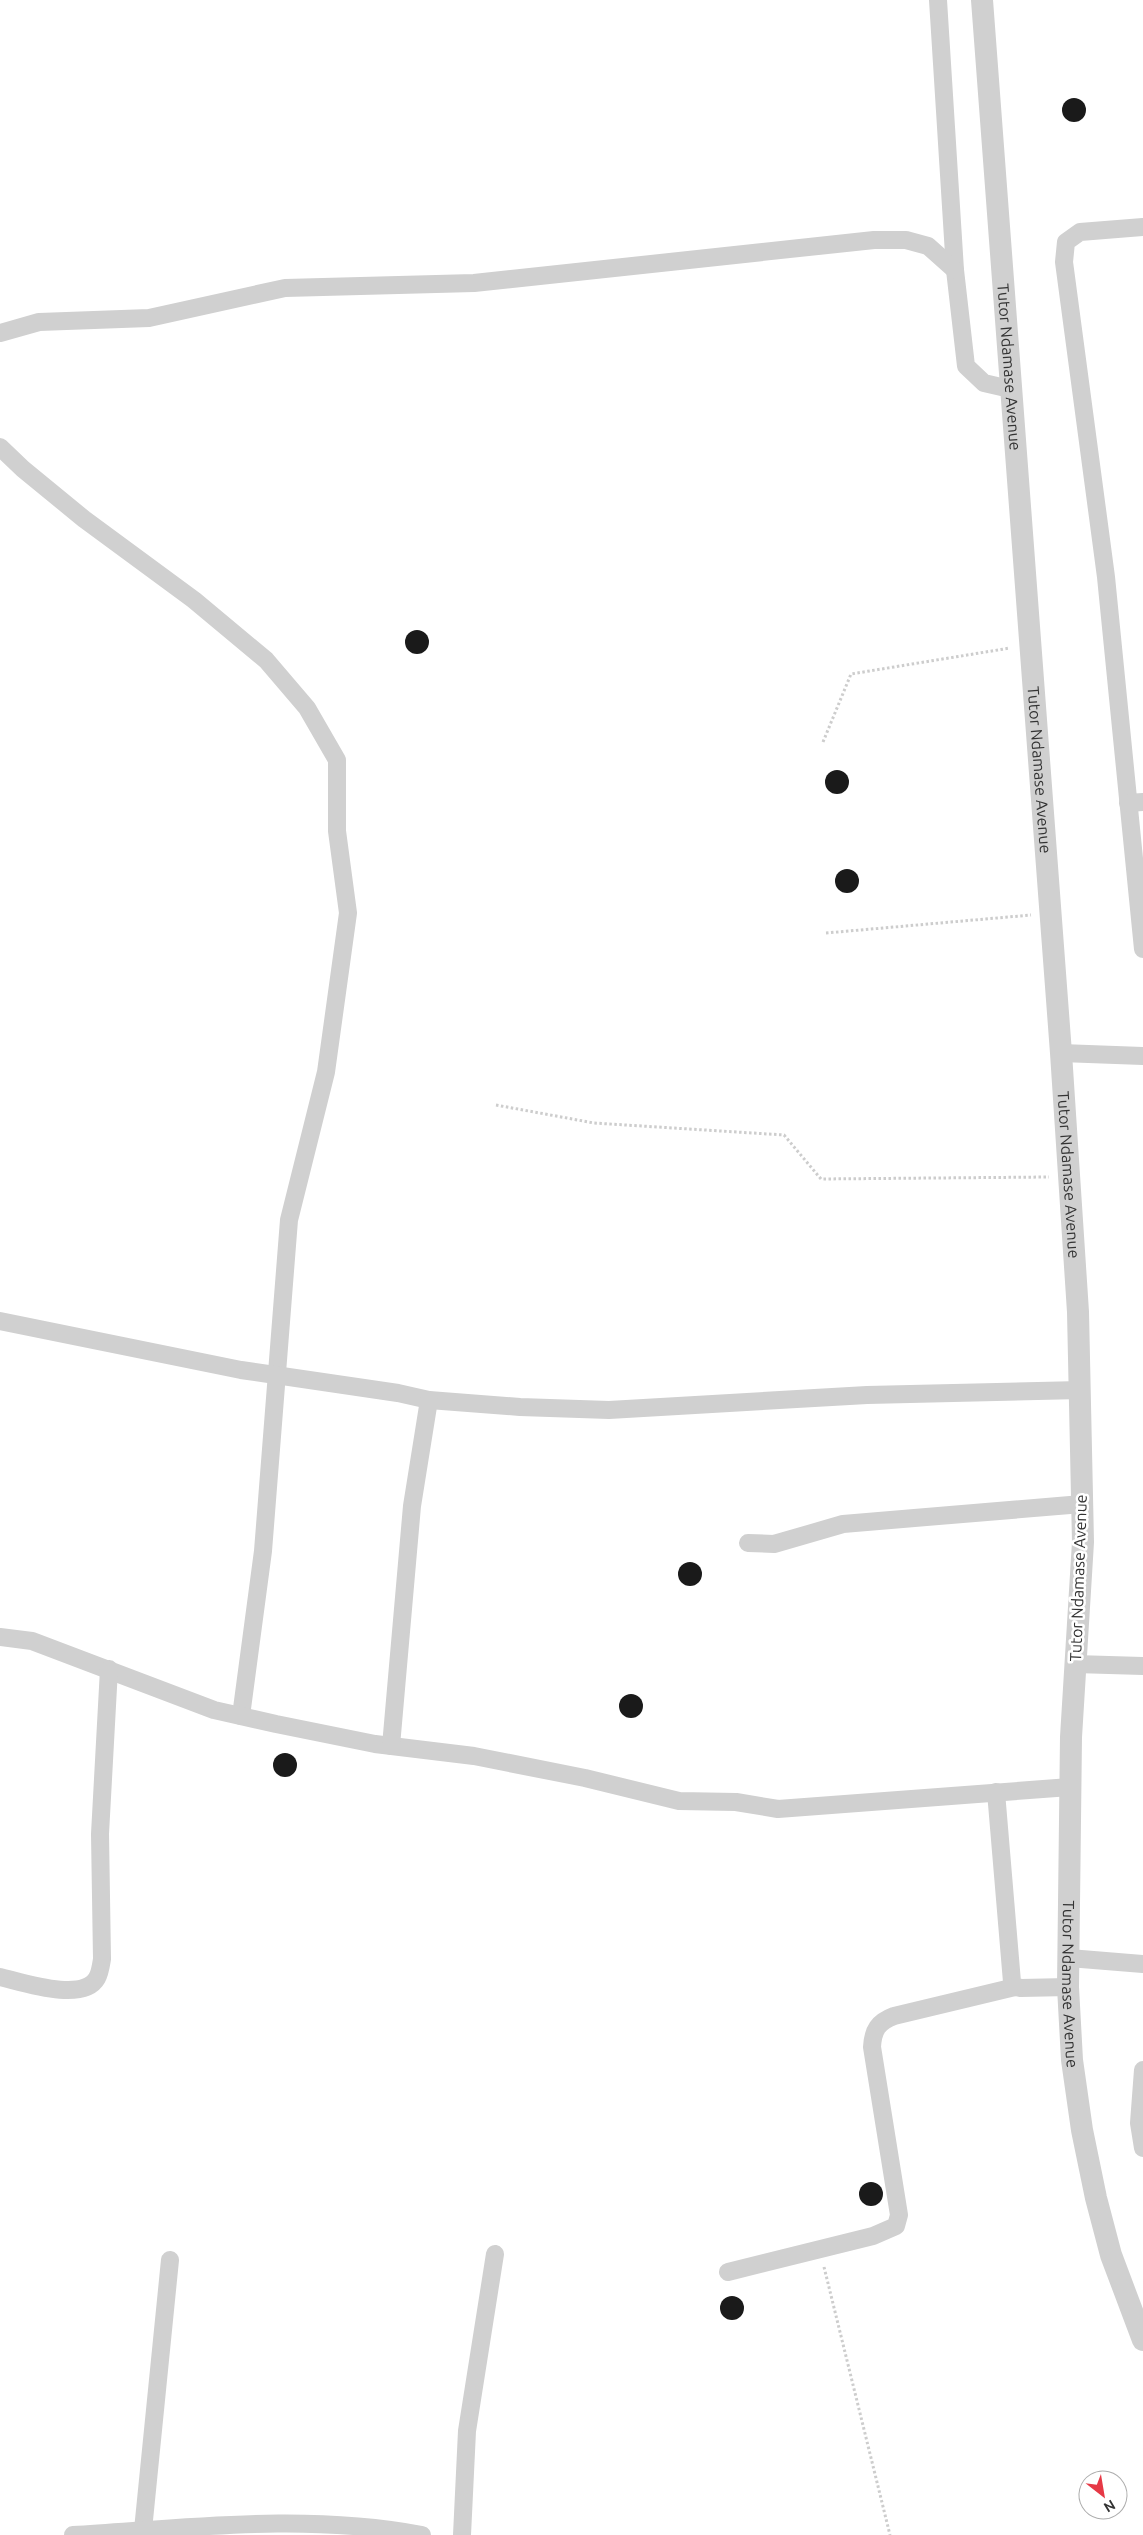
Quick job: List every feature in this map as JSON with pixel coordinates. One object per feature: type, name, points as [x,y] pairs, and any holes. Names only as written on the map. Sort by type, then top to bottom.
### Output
[{"type":"street","points":[[938,0],[955,270],[966,366],[984,383],[1010,389]]},
{"type":"street","name":"Tutor Ndamase Avenue","points":[[982,0],[1061,1053],[1081,1390],[1083,1542],[1075,1664],[1070,1788],[1068,1987],[1072,2060],[1085,2147],[1111,2255],[1143,2340]]},
{"type":"street","points":[[1143,227],[1080,232],[1066,242],[1064,262],[1135,802],[1143,949]]},
{"type":"street","points":[[0,333],[39,322],[149,318],[284,288],[474,282],[865,240],[906,240],[928,246],[955,270]]},
{"type":"street","points":[[0,447],[23,469],[84,518],[194,600],[266,660],[307,708],[337,760],[337,831],[348,913],[326,1072],[289,1220],[263,1551],[241,1716]]},
{"type":"street","points":[[1061,1053],[1143,1056]]},
{"type":"street","points":[[0,1321],[241,1370],[398,1393],[429,1400],[609,1410],[866,1395],[1081,1390]]},
{"type":"street","points":[[391,1746],[412,1506],[429,1400]]},
{"type":"street","points":[[748,1543],[774,1544],[843,1524],[979,1515],[1082,1504]]},
{"type":"street","points":[[0,1637],[32,1641],[214,1710],[391,1746],[474,1756],[585,1778],[679,1801],[736,1802],[778,1809],[1070,1788]]},
{"type":"street","points":[[1075,1664],[1143,1666]]},
{"type":"street","points":[[0,1977],[73,1991],[92,1984],[98,1978],[102,1959],[100,1834],[109,1669]]},
{"type":"street","points":[[996,1792],[1010,1975],[1015,1987]]},
{"type":"street","points":[[1069,1958],[1143,1964]]},
{"type":"street","points":[[728,2272],[889,2231],[898,2221],[872,2047],[873,2035],[878,2024],[894,2016],[1015,1987],[1068,1987]]},
{"type":"street","points":[[1143,2070],[1138,2123],[1143,2148]]},
{"type":"street","points":[[462,2535],[467,2430],[495,2254]]},
{"type":"street","points":[[143,2530],[170,2260]]},
{"type":"street","points":[[73,2535],[306,2522],[367,2526],[422,2535]]},
{"type":"path","points":[[823,742],[852,674],[1030,645]]},
{"type":"path","points":[[826,933],[1051,913]]},
{"type":"path","points":[[496,1105],[594,1122],[784,1135],[821,1179],[1069,1177]]},
{"type":"path","points":[[820,2250],[890,2535]]},
{"type":"building","points":[[1074,98],[1079,99],[1085,105],[1085,115],[1079,121],[1074,122],[1069,121],[1063,115],[1062,110],[1063,105],[1069,99]]},
{"type":"building","points":[[417,630],[422,631],[428,637],[428,647],[422,653],[417,654],[412,653],[406,647],[405,642],[406,637],[412,631]]},
{"type":"building","points":[[837,770],[842,771],[848,777],[848,787],[842,793],[837,794],[832,793],[826,787],[825,782],[826,777],[832,771]]},
{"type":"building","points":[[847,869],[852,870],[858,876],[858,886],[852,892],[847,893],[842,892],[836,886],[835,881],[836,876],[842,870]]},
{"type":"building","points":[[690,1562],[695,1563],[701,1569],[701,1579],[695,1585],[690,1586],[685,1585],[679,1579],[678,1574],[679,1569],[685,1563]]},
{"type":"building","points":[[631,1694],[636,1695],[642,1701],[642,1711],[636,1717],[631,1718],[626,1717],[620,1711],[619,1706],[620,1701],[626,1695]]},
{"type":"building","points":[[285,1753],[290,1754],[296,1760],[296,1770],[290,1776],[285,1777],[280,1776],[274,1770],[273,1765],[274,1760],[280,1754]]},
{"type":"building","points":[[871,2182],[876,2183],[882,2189],[882,2199],[876,2205],[871,2206],[866,2205],[860,2199],[859,2194],[860,2189],[866,2183]]},
{"type":"building","points":[[732,2296],[737,2297],[743,2303],[743,2313],[737,2319],[732,2320],[727,2319],[721,2313],[720,2308],[721,2303],[727,2297]]}]
